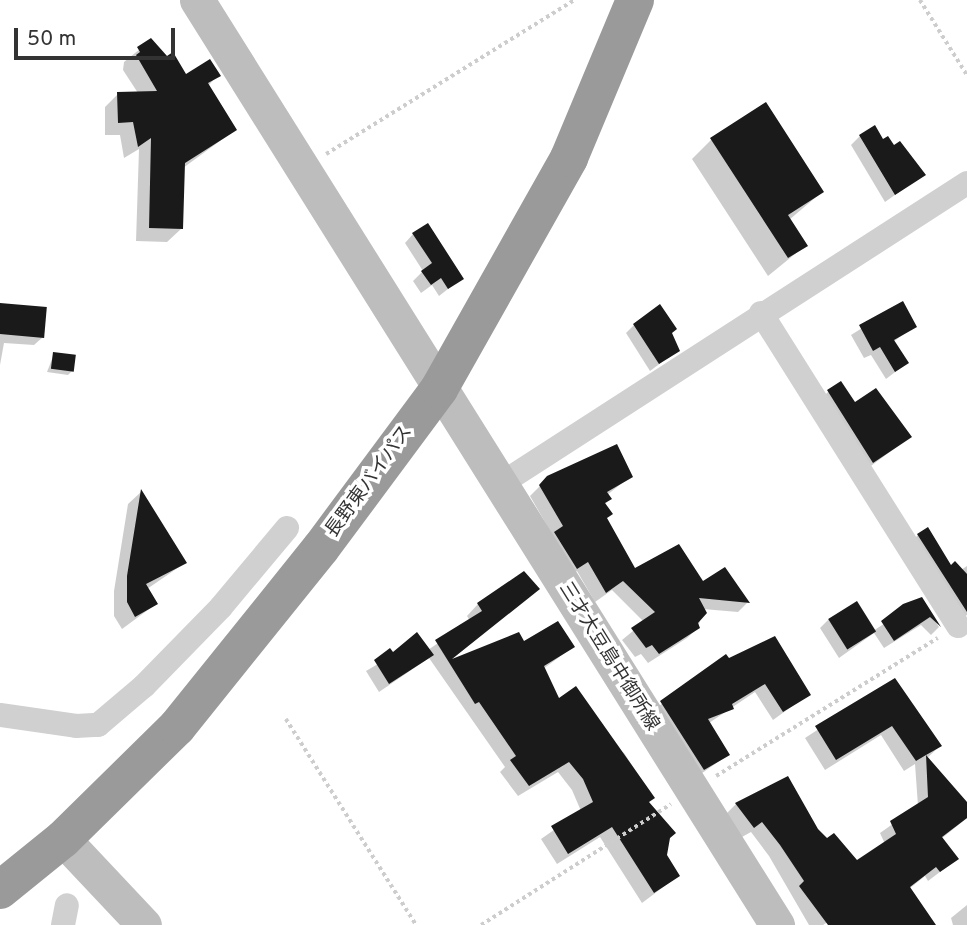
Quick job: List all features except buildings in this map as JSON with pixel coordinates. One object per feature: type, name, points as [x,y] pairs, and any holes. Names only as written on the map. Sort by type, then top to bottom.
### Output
[{"type":"highway","name":"長野東バイパス","points":[[0,890],[63,839],[177,727],[321,548],[439,389],[569,158],[635,0]]},
{"type":"main road","name":"三才大豆島中御所線","points":[[197,0],[777,925]]},
{"type":"main road","points":[[63,839],[144,925]]},
{"type":"street","points":[[499,485],[761,313],[967,183]]},
{"type":"street","points":[[761,313],[958,625]]},
{"type":"street","points":[[0,715],[76,726],[98,725],[144,686],[221,607],[287,528]]},
{"type":"path","points":[[303,168],[574,0]]},
{"type":"path","points":[[920,0],[967,75]]},
{"type":"path","points":[[481,925],[958,625]]},
{"type":"path","points":[[286,719],[416,925]]}]
